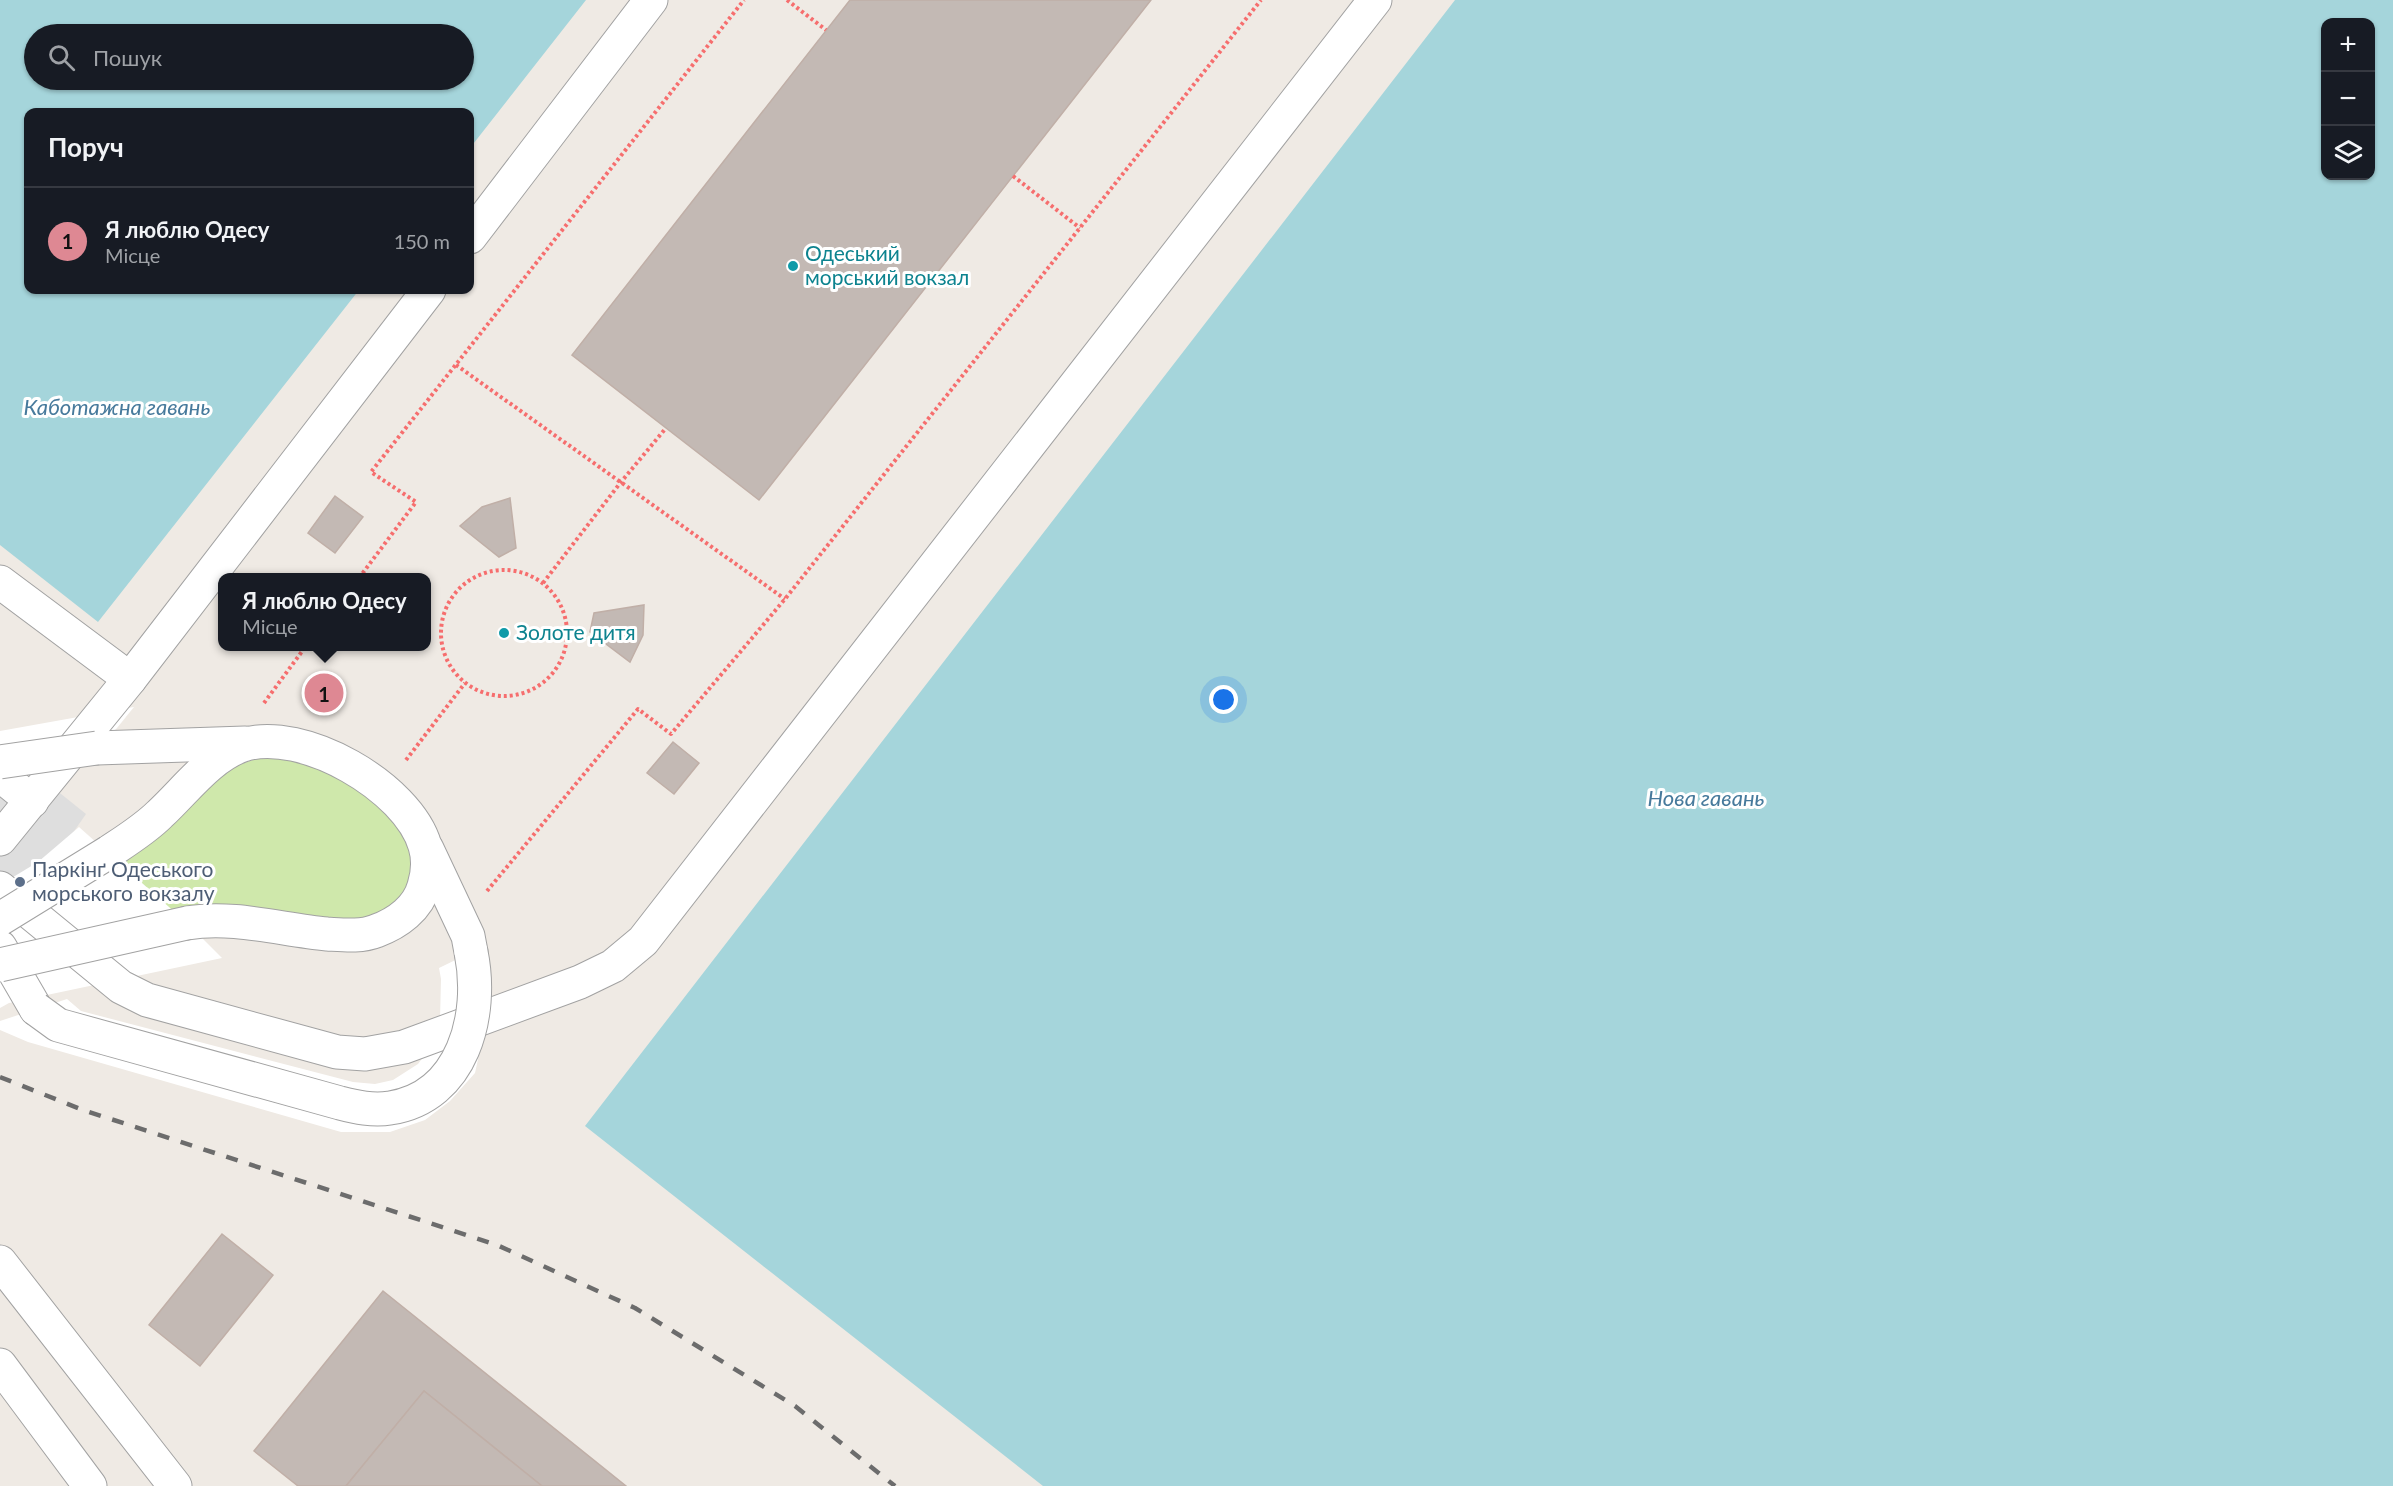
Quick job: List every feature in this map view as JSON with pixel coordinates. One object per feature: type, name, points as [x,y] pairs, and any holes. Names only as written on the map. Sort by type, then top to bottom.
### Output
[{"type":"street","points":[[474,232],[651,0]]},
{"type":"street","points":[[0,888],[121,987],[147,1000],[337,1052],[365,1054],[404,1047],[580,982],[613,966],[643,941],[1375,0]]},
{"type":"street","points":[[0,839],[130,679],[426,294]]},
{"type":"street","points":[[0,582],[130,679]]},
{"type":"street","points":[[0,919],[141,831],[201,772],[218,759],[242,746],[256,742]]},
{"type":"street","points":[[0,762],[97,748],[256,742],[284,743],[302,747],[348,766],[387,793],[406,813],[425,845],[468,936],[474,1010],[470,1034],[464,1050],[456,1065],[433,1090],[404,1105],[390,1108],[358,1108],[58,1025],[36,1009],[0,947]]},
{"type":"street","points":[[0,775],[32,801]]},
{"type":"street","points":[[0,965],[4,962],[187,923],[214,921],[352,936],[375,932],[398,921],[413,908],[422,892],[427,876],[425,845]]},
{"type":"street","points":[[0,1262],[176,1480]]},
{"type":"street","points":[[0,1365],[90,1486]]},
{"type":"path","points":[[363,573],[416,502],[371,472],[744,0]]},
{"type":"path","points":[[787,0],[826,30]]},
{"type":"path","points":[[480,885],[485,894],[639,709],[671,734],[785,599],[1261,0]]},
{"type":"path","points":[[1013,176],[1080,228]]},
{"type":"path","points":[[456,365],[785,599]]},
{"type":"path","points":[[543,583],[666,428]]},
{"type":"path","points":[[495,570],[520,572],[543,583],[556,596],[565,614],[567,634],[564,653],[555,671],[540,685],[523,694],[503,696],[483,693],[465,683],[449,666],[441,642],[442,617],[453,595],[471,578],[495,570]]},
{"type":"path","points":[[260,708],[302,651]]},
{"type":"path","points":[[404,764],[465,683]]},
{"type":"green space","points":[[258,758],[281,758],[319,770],[341,780],[381,808],[396,824],[407,842],[412,860],[406,888],[395,903],[379,912],[351,920],[0,937],[236,766]]},
{"type":"shaded area","name":"Паркінґ Одеського морського вокзалу","points":[[0,745],[86,814],[0,937]]},
{"type":"water","name":"Каботажна гавань","points":[[0,0],[586,0],[474,143],[474,108],[24,108],[24,294],[356,294],[98,622],[0,545]]},
{"type":"water","name":"Нова гавань","points":[[1455,0],[2393,0],[2393,1486],[1043,1486],[585,1126]]},
{"type":"pier","points":[[134,707],[117,728],[74,770],[0,789],[0,731]]},
{"type":"pier","points":[[79,827],[187,923],[222,958],[9,1003],[0,1008],[0,885],[38,862]]},
{"type":"pier","points":[[480,948],[484,1032],[475,1073],[450,1101],[425,1120],[390,1132],[341,1132],[28,1042],[0,1030],[0,1021],[67,999],[81,1011],[353,1082],[375,1084],[393,1080],[418,1064],[436,1040],[440,1021],[439,968]]},
{"type":"building","name":"Одеський морський вокзал","points":[[850,0],[1151,0],[759,500],[572,355]]},
{"type":"building","points":[[335,496],[363,517],[335,553],[308,533]]},
{"type":"building","points":[[510,498],[516,548],[499,557],[460,526],[482,507]]},
{"type":"building","points":[[644,605],[643,635],[630,662],[590,632],[594,613]]},
{"type":"building","points":[[673,742],[699,763],[674,794],[647,773]]},
{"type":"building","points":[[222,1234],[273,1275],[200,1366],[149,1325]]},
{"type":"building","points":[[383,1291],[626,1486],[542,1486],[424,1391],[346,1486],[298,1486],[254,1451]]},
{"type":"building","points":[[424,1391],[542,1486],[346,1486]]},
{"type":"railway","points":[[0,1077],[83,1110],[497,1245],[635,1308],[795,1406],[895,1486]]},
{"type":"place","name":"Одеський морський вокзал","points":[[793,266]]},
{"type":"place","name":"Золоте дитя","points":[[504,633]]},
{"type":"place","name":"Я люблю Одесу","points":[[324,693]]},
{"type":"place","name":"Паркінґ Одеського морського вокзалу","points":[[20,882]]}]
